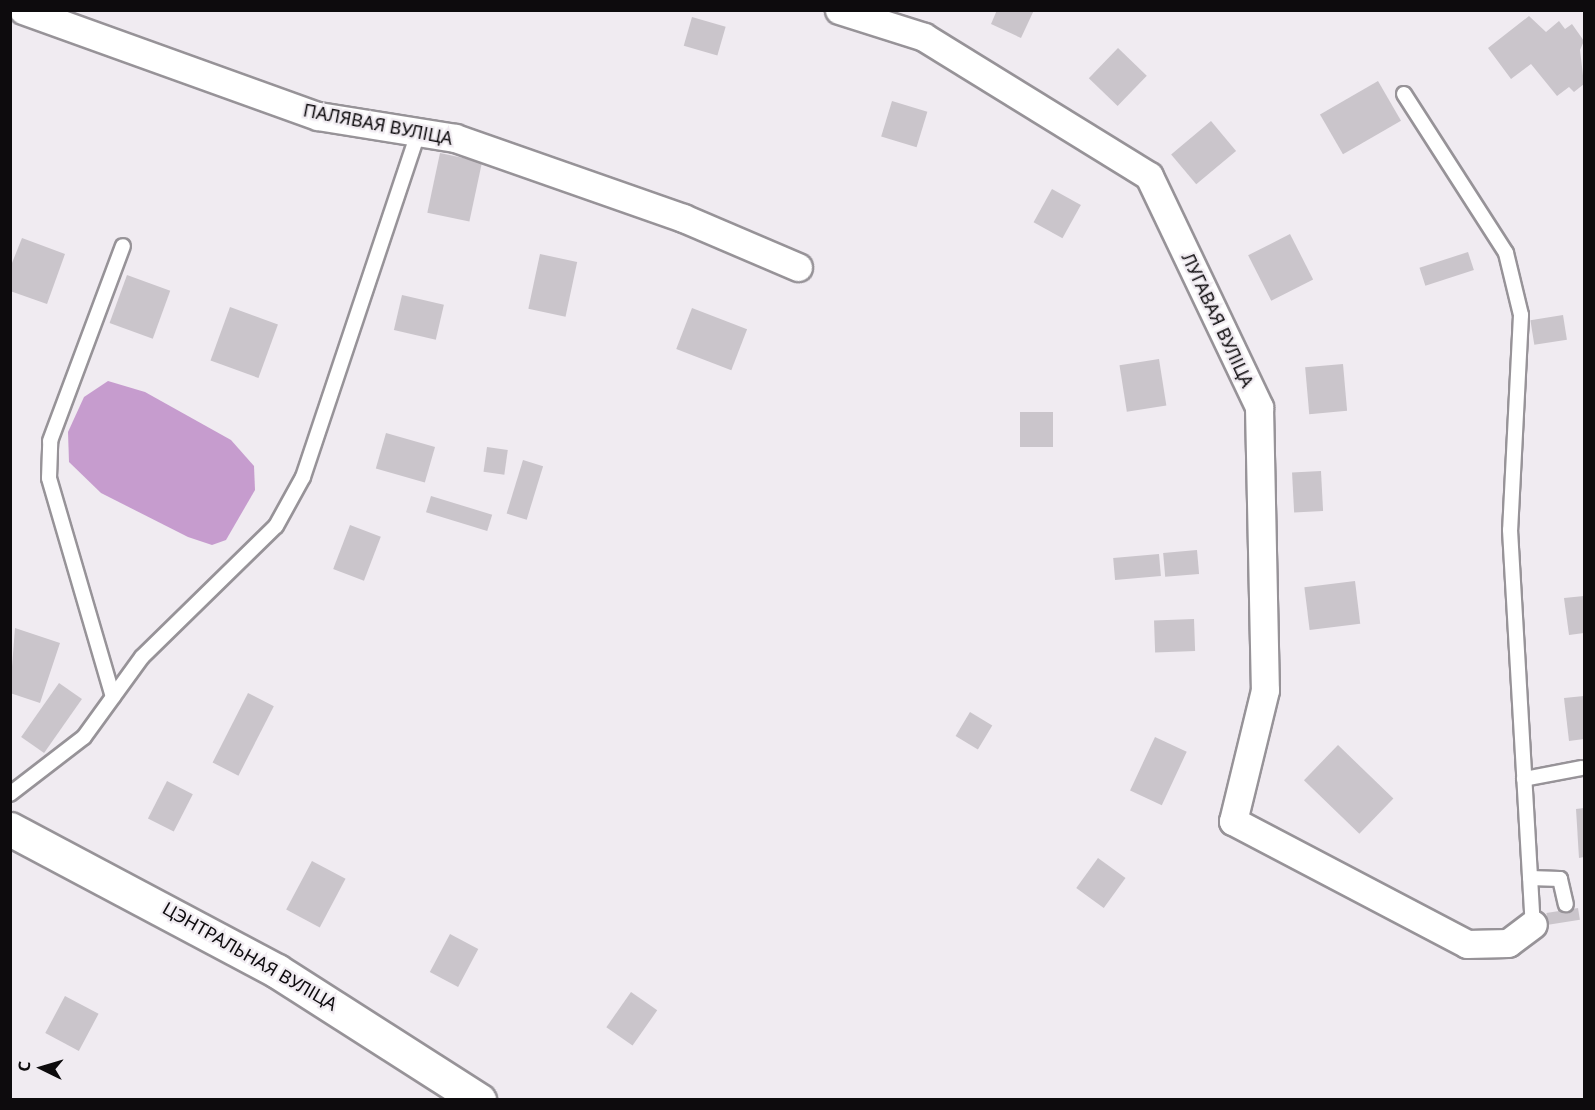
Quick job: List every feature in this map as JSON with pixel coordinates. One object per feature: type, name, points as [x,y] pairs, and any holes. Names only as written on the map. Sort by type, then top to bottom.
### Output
[{"type":"street","name":"ПАЛЯВАЯ ВУЛІЦА","points":[[23,10],[318,116],[419,128],[683,218],[798,267]]},
{"type":"street","name":"ЛУГАВАЯ ВУЛІЦА","points":[[839,10],[924,37],[1149,176],[1260,407],[1265,690],[1233,821],[1467,944],[1508,943],[1533,924]]},
{"type":"street","name":"ЦЭНТРАЛЬНАЯ ВУЛІЦА","points":[[10,829],[278,971],[479,1100]]},
{"type":"lane","points":[[1404,94],[1506,253],[1521,315],[1510,530],[1533,924]]},
{"type":"lane","points":[[10,794],[84,737],[142,657],[276,526],[303,477],[419,128]]},
{"type":"lane","points":[[113,697],[49,478],[50,441],[123,246]]},
{"type":"lane","points":[[1524,778],[1581,768]]},
{"type":"lane","points":[[1530,878],[1560,879],[1566,904]]},
{"type":"shaded area","points":[[108,381],[145,392],[231,440],[254,466],[255,490],[226,540],[212,545],[188,537],[101,493],[69,462],[68,432],[84,397]]},
{"type":"building","points":[[997,10],[1034,10],[1021,38],[991,24]]},
{"type":"building","points":[[1529,16],[1546,32],[1559,21],[1565,29],[1572,24],[1584,41],[1580,50],[1584,84],[1574,92],[1569,87],[1557,96],[1531,64],[1511,79],[1488,48]]},
{"type":"building","points":[[692,17],[726,27],[717,55],[684,46]]},
{"type":"building","points":[[1118,48],[1147,76],[1118,106],[1089,78]]},
{"type":"building","points":[[1378,81],[1401,121],[1343,154],[1320,114]]},
{"type":"building","points":[[892,101],[927,112],[917,147],[881,136]]},
{"type":"building","points":[[1211,121],[1236,151],[1196,184],[1171,154]]},
{"type":"building","points":[[440,153],[482,162],[469,222],[427,213]]},
{"type":"building","points":[[1052,189],[1081,205],[1062,238],[1034,222]]},
{"type":"building","points":[[1290,234],[1313,279],[1271,301],[1248,255]]},
{"type":"building","points":[[22,238],[65,254],[47,304],[10,291],[10,268]]},
{"type":"building","points":[[1468,252],[1474,270],[1425,286],[1419,268]]},
{"type":"building","points":[[540,254],[577,262],[566,317],[528,309]]},
{"type":"building","points":[[127,275],[170,291],[153,339],[110,323]]},
{"type":"building","points":[[402,295],[444,305],[436,340],[394,330]]},
{"type":"building","points":[[230,307],[278,324],[258,378],[211,361]]},
{"type":"building","points":[[692,308],[747,329],[731,370],[676,349]]},
{"type":"building","points":[[1563,315],[1567,340],[1534,345],[1530,320]]},
{"type":"building","points":[[1159,359],[1166,405],[1127,412],[1119,365]]},
{"type":"building","points":[[1343,364],[1347,411],[1309,414],[1305,367]]},
{"type":"building","points":[[1020,412],[1053,412],[1053,447],[1020,447]]},
{"type":"building","points":[[386,433],[435,447],[425,483],[376,469]]},
{"type":"building","points":[[487,447],[508,450],[504,475],[484,472]]},
{"type":"building","points":[[523,460],[543,466],[527,520],[507,514]]},
{"type":"building","points":[[1321,471],[1323,511],[1294,512],[1292,473]]},
{"type":"building","points":[[431,496],[492,515],[487,531],[426,512]]},
{"type":"building","points":[[350,525],[381,537],[364,581],[333,569]]},
{"type":"building","points":[[1197,550],[1199,574],[1165,577],[1163,553]]},
{"type":"building","points":[[1159,554],[1161,576],[1115,580],[1113,558]]},
{"type":"building","points":[[1355,581],[1360,624],[1310,630],[1304,587]]},
{"type":"building","points":[[1584,596],[1584,633],[1569,635],[1564,598]]},
{"type":"building","points":[[1194,619],[1195,651],[1155,652],[1154,620]]},
{"type":"building","points":[[15,628],[60,643],[40,703],[10,693]]},
{"type":"building","points":[[59,683],[82,699],[44,753],[21,737]]},
{"type":"building","points":[[248,693],[274,706],[238,776],[213,762]]},
{"type":"building","points":[[1584,696],[1584,739],[1569,741],[1564,698]]},
{"type":"building","points":[[970,712],[992,725],[978,749],[956,736]]},
{"type":"building","points":[[1155,737],[1187,752],[1162,805],[1130,790]]},
{"type":"building","points":[[1338,745],[1393,798],[1359,834],[1304,780]]},
{"type":"building","points":[[167,781],[193,794],[174,832],[148,818]]},
{"type":"building","points":[[1584,808],[1584,857],[1579,858],[1576,809]]},
{"type":"building","points":[[1098,858],[1126,878],[1104,908],[1076,888]]},
{"type":"building","points":[[312,861],[346,879],[320,927],[286,910]]},
{"type":"building","points":[[1578,908],[1580,920],[1548,925],[1546,913]]},
{"type":"building","points":[[450,934],[478,949],[458,987],[430,972]]},
{"type":"building","points":[[631,992],[657,1010],[633,1046],[606,1027]]},
{"type":"building","points":[[65,996],[99,1014],[79,1051],[45,1033]]}]
